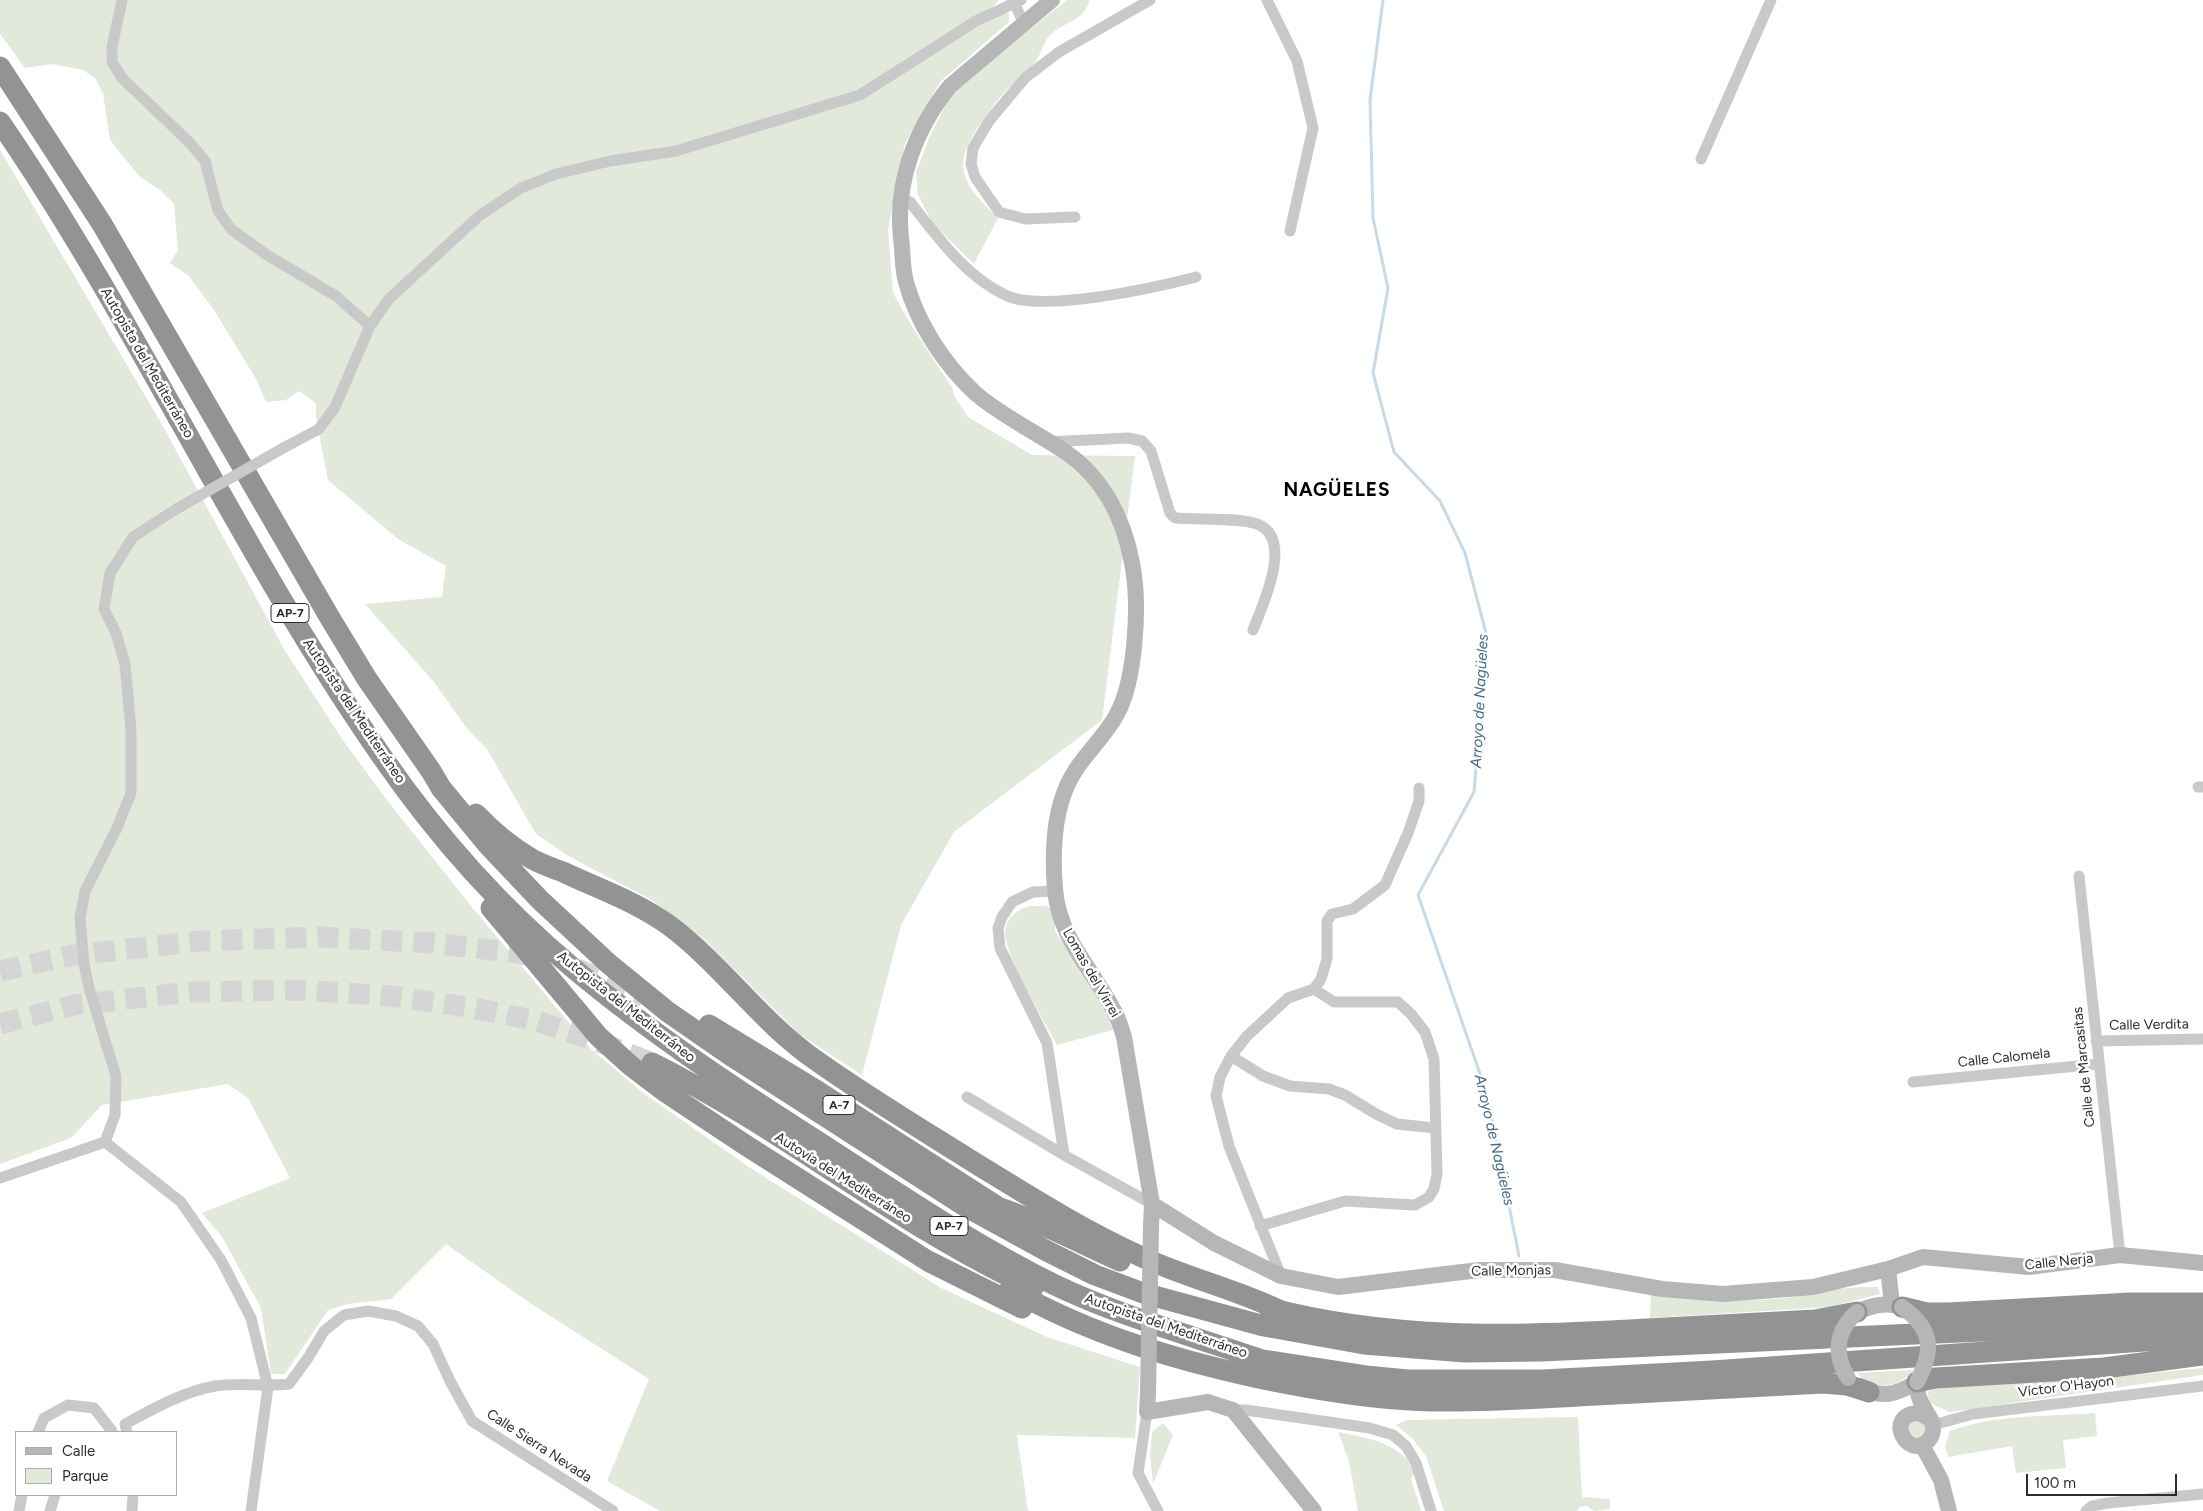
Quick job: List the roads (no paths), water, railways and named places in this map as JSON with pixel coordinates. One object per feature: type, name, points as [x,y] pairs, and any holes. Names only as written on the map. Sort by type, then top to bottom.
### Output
[{"type":"highway","name":"Autopista del Mediterráneo","points":[[0,67],[102,224],[358,664],[441,788],[488,845],[540,900],[610,964],[733,1057],[963,1205],[1095,1275],[1143,1293],[1178,1301]]},
{"type":"highway","name":"Autopista del Mediterráneo","points":[[0,122],[116,308],[303,634],[347,706],[412,797],[460,856],[533,933],[614,1002],[719,1078],[926,1212],[988,1249],[1057,1286],[1178,1333],[1262,1360]]},
{"type":"highway","points":[[431,771],[448,785],[483,822],[533,860],[629,901],[671,927],[709,960],[791,1042],[881,1105],[1082,1226],[1142,1257],[1199,1280],[1256,1299],[1280,1311]]},
{"type":"highway","points":[[412,797],[422,824],[598,1036],[631,1066],[747,1146],[928,1261],[1013,1304],[1055,1322],[1107,1341],[1129,1344]]},
{"type":"highway","name":"A-7","points":[[672,1011],[715,1029],[755,1052],[997,1207],[1040,1232],[1178,1301]]},
{"type":"highway","name":"Autovía del Mediterráneo","points":[[652,1063],[711,1095],[933,1235],[1008,1276],[1102,1318],[1177,1345],[1226,1358],[1262,1360]]},
{"type":"highway","points":[[997,1207],[1030,1218],[1082,1245],[1142,1270],[1197,1288],[1280,1311],[1344,1323],[1406,1331],[1511,1336],[1815,1320],[1857,1312]]},
{"type":"highway","points":[[933,1235],[954,1257],[1014,1292],[1087,1327],[1129,1344],[1227,1371],[1305,1387],[1385,1399],[1430,1401],[1512,1400],[1823,1383],[1847,1385],[1869,1392]]},
{"type":"highway","points":[[1178,1301],[1264,1326],[1364,1344],[1465,1352],[1551,1351],[1902,1335],[2114,1324],[2203,1317]]},
{"type":"highway","points":[[1897,1306],[1927,1313],[1949,1314],[2130,1303],[2203,1303]]},
{"type":"highway","points":[[1262,1360],[1366,1376],[1407,1380],[1543,1380],[1712,1372],[2203,1337]]},
{"type":"highway","points":[[1916,1382],[1935,1378],[2104,1368],[2203,1355]]},
{"type":"street","points":[[122,0],[112,47],[112,62],[122,78],[190,143],[205,161],[218,211],[232,230],[267,255],[336,296],[370,326]]},
{"type":"street","name":"Lomas del Virrei","points":[[1052,0],[1023,22],[950,86],[938,100],[923,124],[912,149],[899,221],[906,281],[923,324],[944,358],[976,394],[1011,420],[1067,454],[1087,471],[1107,494],[1123,526],[1133,565],[1136,623],[1130,677],[1118,714],[1071,777],[1059,811],[1054,838],[1055,891],[1066,935],[1106,995],[1116,1013],[1124,1036],[1152,1204],[1147,1412]]},
{"type":"street","points":[[1075,217],[1025,219],[999,212],[975,177],[971,164],[972,148],[989,121],[1025,78],[1059,52],[1150,0]]},
{"type":"street","points":[[1267,0],[1297,60],[1313,128],[1290,231]]},
{"type":"street","points":[[1701,159],[1770,0]]},
{"type":"street","points":[[105,1142],[115,1115],[116,1076],[89,988],[84,964],[80,918],[85,891],[117,828],[131,793],[130,709],[125,664],[116,632],[104,609],[110,573],[133,537],[178,508],[319,428],[336,407],[370,326],[389,299],[479,216],[521,188],[556,174],[610,161],[676,151],[860,95],[976,22],[1018,1],[1023,22]]},
{"type":"street","points":[[902,198],[910,202],[946,248],[975,275],[1006,295],[1041,302],[1112,295],[1196,277]]},
{"type":"street","points":[[1046,442],[1128,438],[1142,441],[1151,451],[1170,513],[1175,518],[1258,524],[1271,536],[1275,561],[1273,579],[1253,630]]},
{"type":"street","points":[[1281,1276],[1229,1146],[1216,1096],[1220,1077],[1231,1056],[1247,1036],[1288,998],[1314,989],[1321,979],[1327,959],[1327,921],[1332,914],[1353,910],[1385,886],[1420,801],[1418,788]]},
{"type":"street","name":"Calle de Marcasitas","points":[[2079,876],[2120,1255]]},
{"type":"street","points":[[1055,891],[1033,892],[1012,902],[1002,917],[998,928],[1000,948],[1048,1043],[1064,1155]]},
{"type":"street","points":[[1260,1226],[1345,1202],[1404,1206],[1420,1203],[1429,1197],[1434,1189],[1437,1174],[1434,1059],[1425,1032],[1411,1014],[1398,1002],[1334,1002],[1314,989]]},
{"type":"street","name":"Calle Verdita","points":[[2096,1041],[2203,1039]]},
{"type":"street","points":[[1231,1056],[1263,1076],[1290,1086],[1329,1089],[1345,1094],[1376,1114],[1397,1124],[1435,1128]]},
{"type":"street","name":"Calle Calomela","points":[[1912,1082],[2098,1064]]},
{"type":"street","points":[[967,1097],[1064,1155],[1152,1204]]},
{"type":"street","points":[[0,1178],[105,1142]]},
{"type":"street","points":[[105,1142],[181,1202],[221,1260],[251,1318],[268,1387],[251,1511]]},
{"type":"street","name":"Calle Monjas","points":[[1152,1204],[1214,1243],[1281,1276],[1338,1287],[1479,1270],[1555,1270],[1662,1289],[1723,1294],[1813,1287],[1888,1268]]},
{"type":"street","name":"Calle Nerja","points":[[1888,1268],[1923,1257],[2029,1267],[2120,1255],[2203,1264]]},
{"type":"street","points":[[1888,1268],[1897,1306]]},
{"type":"street","points":[[1874,1304],[1897,1306],[1916,1317],[1925,1330],[1929,1346],[1927,1363],[1916,1382],[1894,1393],[1869,1392],[1848,1378],[1838,1355],[1838,1343],[1848,1320],[1857,1312],[1874,1304]]},
{"type":"street","name":"Calle Sierra Nevada","points":[[126,1428],[168,1401],[215,1386],[246,1385],[268,1387],[289,1384],[308,1358],[324,1331],[344,1316],[368,1311],[396,1316],[418,1326],[433,1344],[450,1381],[472,1421],[613,1511]]},
{"type":"street","points":[[1916,1382],[1920,1400],[1932,1422],[1933,1433],[1929,1440],[1922,1445],[1914,1445],[1907,1442],[1902,1436],[1900,1429],[1902,1421],[1907,1415],[1919,1412],[1932,1422]]},
{"type":"street","name":"Víctor O'Hayon","points":[[1932,1422],[1974,1414],[2203,1386]]},
{"type":"street","points":[[1894,1393],[1907,1415]]},
{"type":"street","points":[[1158,1511],[1138,1473],[1147,1412],[1208,1402],[1233,1410],[1246,1410],[1370,1428],[1393,1435],[1406,1446],[1416,1463],[1431,1511]]},
{"type":"street","points":[[38,1431],[44,1418],[68,1405],[94,1408],[110,1431]]},
{"type":"street","points":[[1233,1410],[1314,1511]]},
{"type":"street","points":[[1922,1445],[1941,1480],[1949,1511]]},
{"type":"street","points":[[2086,1511],[2092,1506],[2108,1503],[2203,1494]]},
{"type":"street","points":[[19,1511],[22,1496]]},
{"type":"street","points":[[50,1511],[55,1496]]},
{"type":"street","points":[[132,1511],[133,1496]]},
{"type":"waterway","name":"Arroyo de Nagüeles","points":[[1383,0],[1370,100],[1373,218],[1388,288],[1373,373],[1394,452],[1440,501],[1465,553],[1487,637],[1474,792],[1418,895],[1487,1094],[1519,1256]]},
{"type":"tunnel","points":[[0,971],[75,955],[201,941],[321,937],[432,943],[518,953],[543,960]]},
{"type":"tunnel","points":[[577,969],[644,996]]},
{"type":"tunnel","points":[[0,1024],[74,1005],[191,992],[299,990],[391,996],[474,1008],[537,1021],[594,1040],[652,1063]]},
{"type":"district","name":"NAGÜELES","points":[[1337,490]]}]
